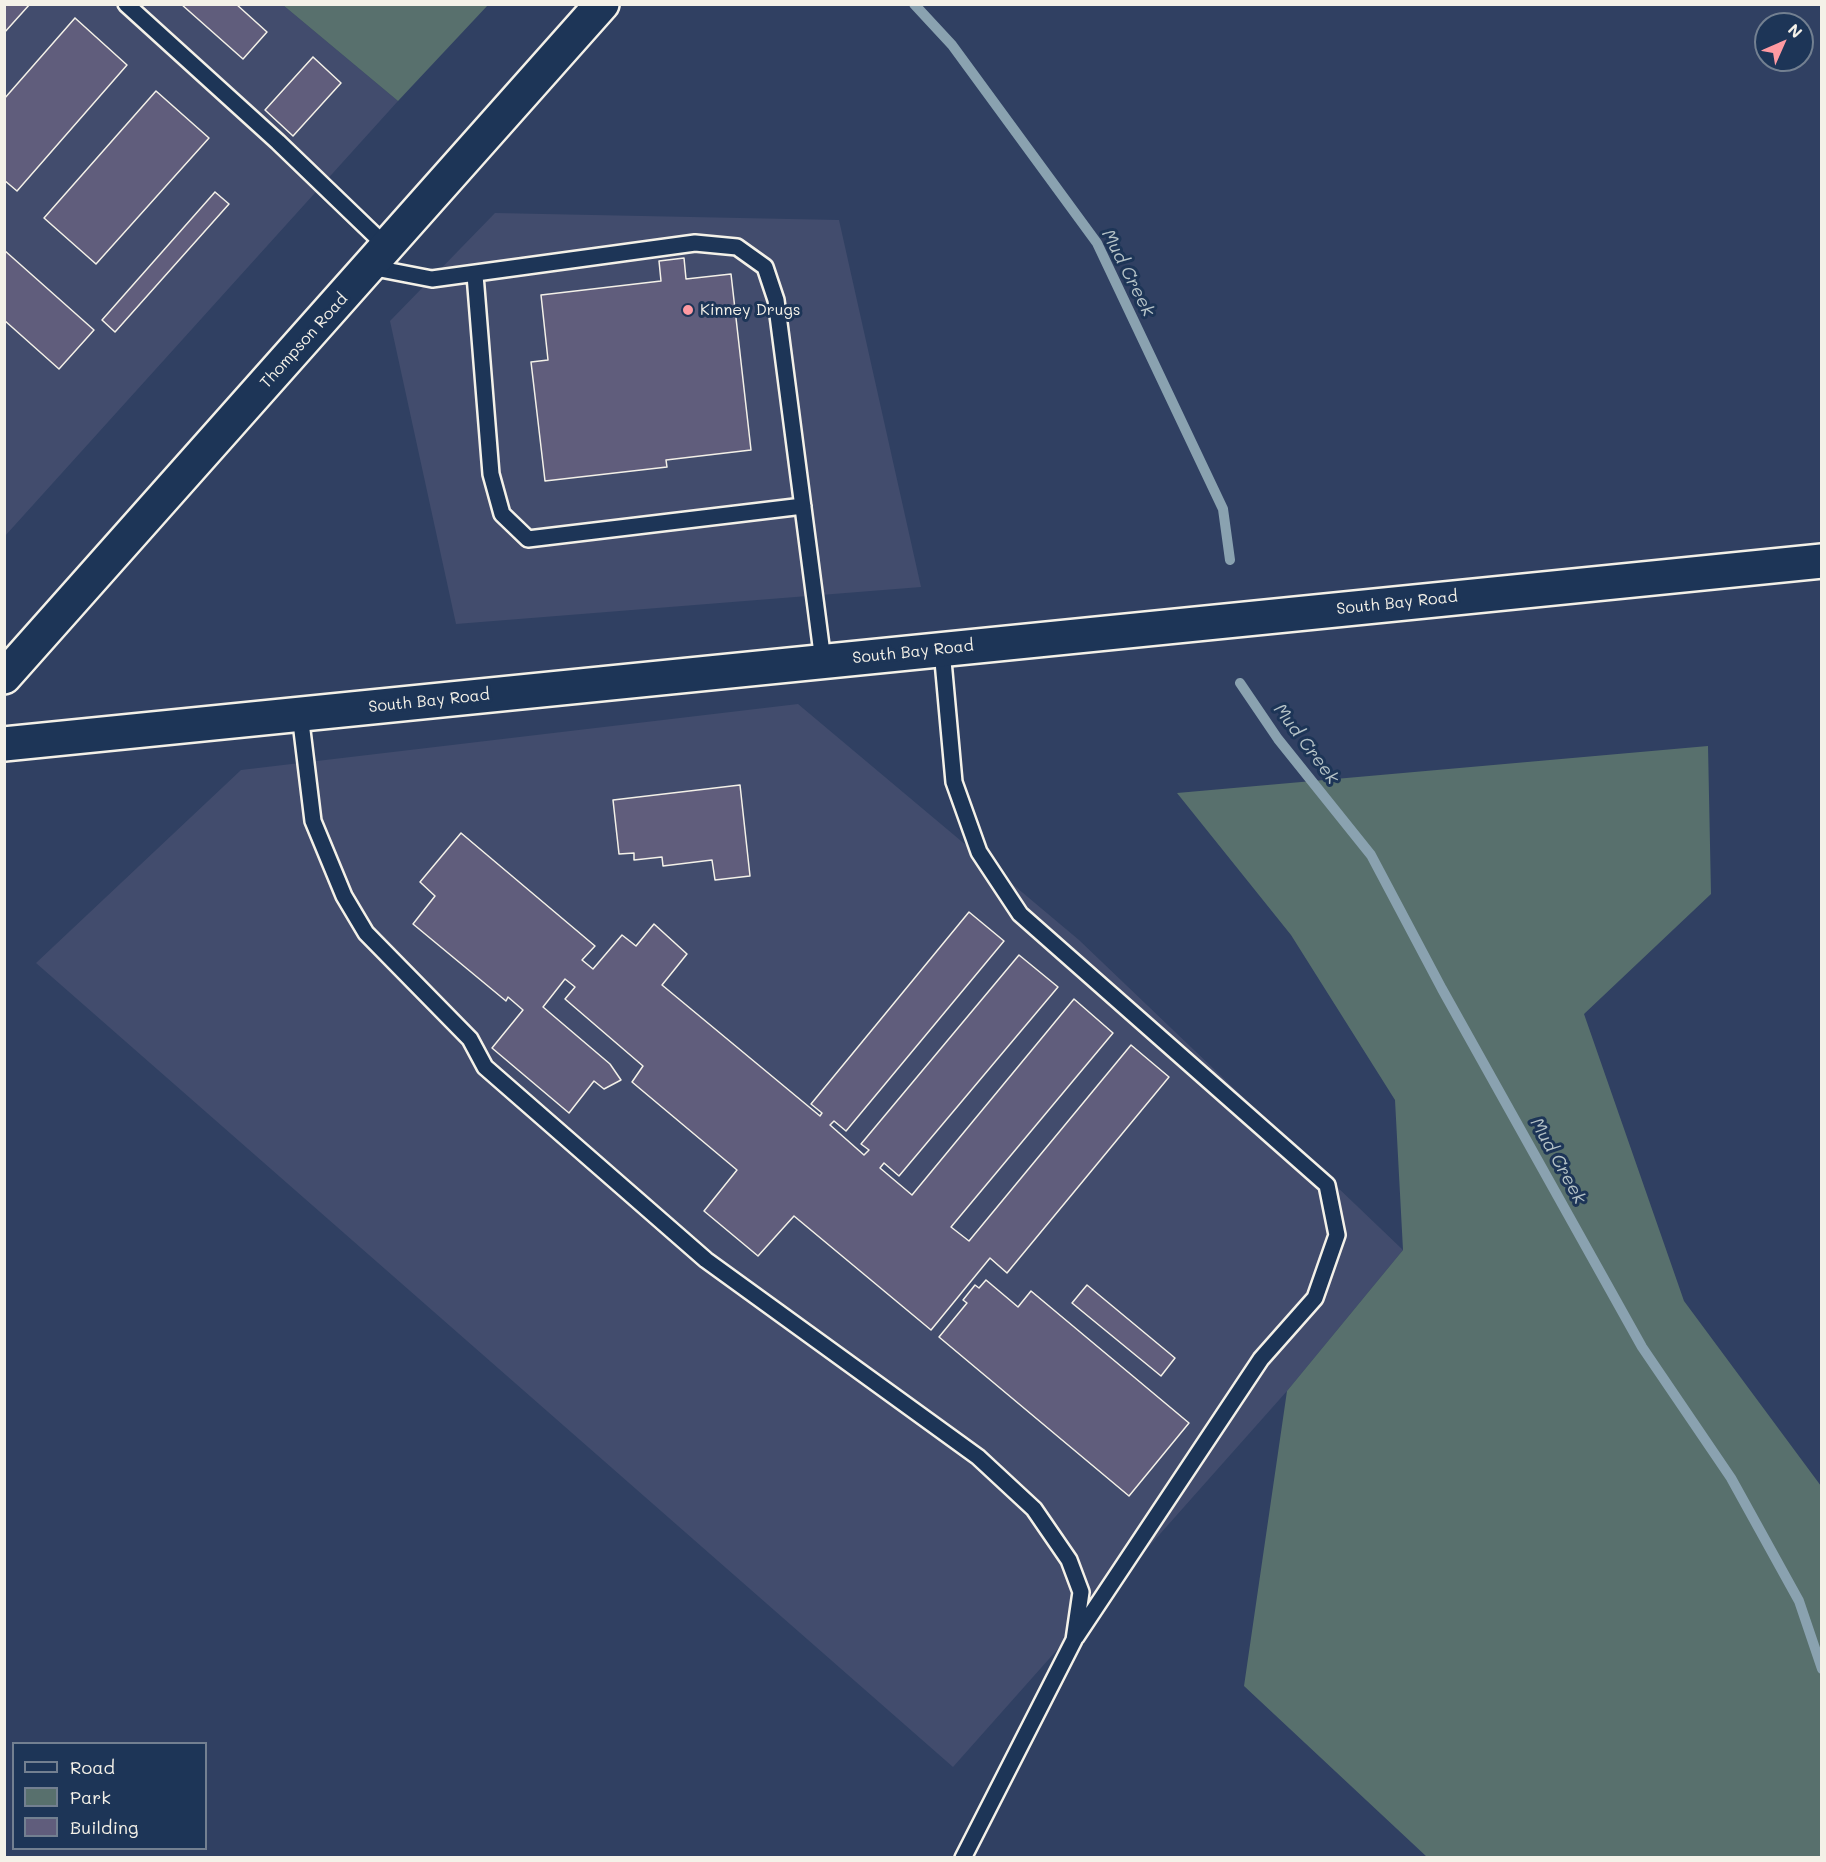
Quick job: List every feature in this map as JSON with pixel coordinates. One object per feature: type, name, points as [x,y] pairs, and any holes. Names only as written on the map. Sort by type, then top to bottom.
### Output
[{"type":"street","name":"Thompson Road","points":[[4,677],[602,4]]},
{"type":"street","name":"South Bay Road","points":[[4,744],[1821,561]]},
{"type":"lane","points":[[126,4],[278,142],[378,257],[432,279],[695,243],[737,247],[765,267],[776,300],[823,661]]},
{"type":"lane","points":[[475,274],[491,474],[502,514],[528,539],[803,506]]},
{"type":"lane","points":[[942,650],[954,782],[979,852],[1020,914],[1327,1185],[1337,1234],[1315,1298],[1261,1359],[1074,1640],[963,1857]]},
{"type":"lane","points":[[300,714],[313,821],[344,896],[366,933],[470,1039],[485,1067],[706,1260],[978,1457],[1034,1509],[1069,1560],[1081,1592],[1074,1640]]},
{"type":"shaded area","points":[[5,5],[283,5],[398,101],[5,536]]},
{"type":"shaded area","points":[[495,213],[839,220],[921,587],[456,624],[390,321]]},
{"type":"shaded area","points":[[798,704],[1079,940],[1403,1250],[1287,1391],[953,1767],[36,963],[241,770]]},
{"type":"green space","points":[[283,5],[488,5],[398,101]]},
{"type":"green space","points":[[1708,746],[1711,894],[1584,1014],[1684,1301],[1821,1486],[1821,1857],[1427,1857],[1244,1686],[1287,1391],[1403,1250],[1395,1100],[1291,935],[1177,793]]},
{"type":"building","points":[[4,4],[30,4],[4,33]]},
{"type":"building","points":[[181,4],[236,4],[267,32],[243,59]]},
{"type":"building","points":[[75,18],[127,65],[17,191],[4,180],[4,99]]},
{"type":"building","points":[[313,57],[341,83],[293,136],[265,110]]},
{"type":"building","points":[[156,91],[209,138],[96,264],[44,218]]},
{"type":"building","points":[[215,192],[229,204],[115,332],[102,320]]},
{"type":"building","points":[[4,250],[94,330],[59,369],[4,320]]},
{"type":"building","points":[[684,258],[686,279],[731,274],[751,450],[666,460],[667,467],[545,481],[531,362],[548,360],[541,295],[661,281],[659,261]]},
{"type":"building","points":[[740,785],[750,876],[715,880],[712,860],[663,866],[662,857],[634,860],[634,853],[619,854],[613,800]]},
{"type":"building","points":[[461,833],[595,946],[582,960],[593,969],[622,935],[636,946],[654,924],[687,954],[662,985],[820,1116],[822,1113],[811,1104],[969,912],[1004,941],[846,1131],[834,1121],[830,1125],[864,1155],[869,1150],[861,1144],[1019,955],[1058,987],[899,1176],[884,1163],[880,1168],[912,1195],[1074,999],[1113,1033],[951,1227],[969,1241],[1131,1045],[1169,1077],[1007,1273],[990,1258],[931,1330],[794,1216],[758,1256],[704,1211],[737,1170],[632,1082],[643,1066],[565,999],[575,987],[565,979],[543,1007],[610,1064],[621,1080],[604,1089],[594,1081],[569,1113],[492,1048],[523,1010],[508,997],[506,1001],[413,924],[435,896],[420,882]]},
{"type":"building","points":[[986,1280],[1018,1307],[1031,1291],[1189,1423],[1129,1496],[939,1337],[967,1303],[963,1300],[975,1285],[979,1288]]},
{"type":"building","points":[[1087,1285],[1175,1358],[1161,1376],[1072,1303]]},
{"type":"waterway","name":"Mud Creek","points":[[914,4],[952,45],[1097,243],[1223,509],[1230,560]]},
{"type":"waterway","name":"Mud Creek","points":[[1240,683],[1278,739],[1371,855],[1442,989],[1642,1347],[1731,1478],[1799,1601],[1822,1669]]},
{"type":"place","name":"Kinney Drugs","points":[[688,310]]}]
